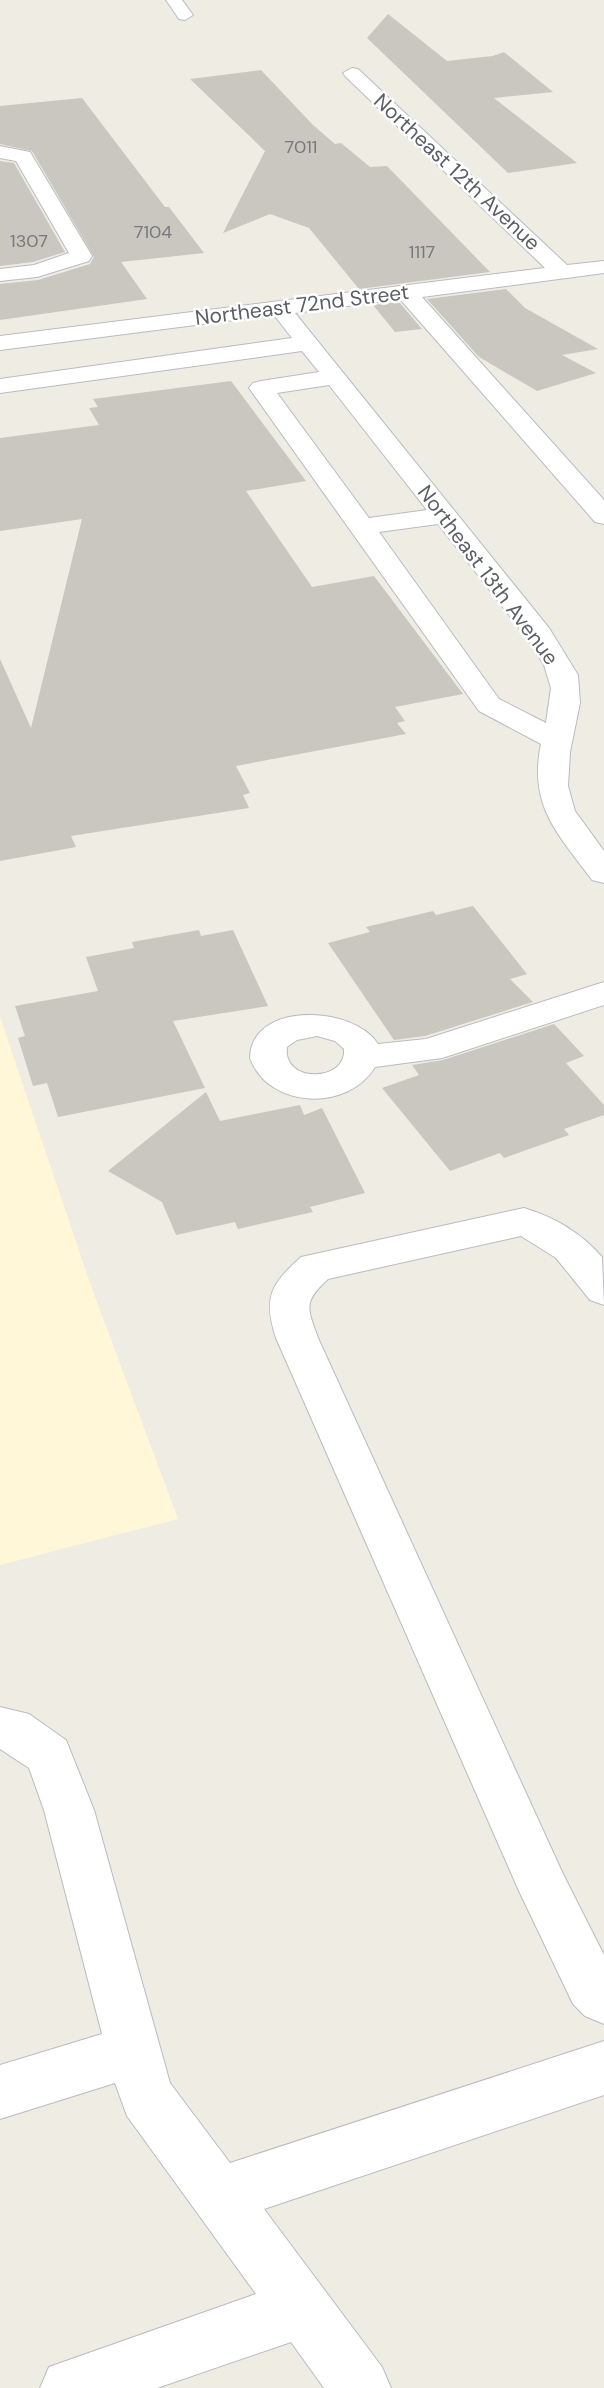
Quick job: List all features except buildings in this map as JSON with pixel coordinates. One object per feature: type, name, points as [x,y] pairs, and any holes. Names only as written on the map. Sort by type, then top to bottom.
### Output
[{"type":"street","points":[[174,0],[185,15]]},
{"type":"street","name":"Northeast 12th Avenue","points":[[352,73],[562,272]]},
{"type":"street","points":[[0,152],[23,156],[82,256],[37,271],[0,275]]},
{"type":"street","name":"Northeast 72nd Street","points":[[0,343],[604,267]]},
{"type":"street","points":[[405,291],[604,516]]},
{"type":"street","name":"Northeast 13th Avenue","points":[[279,307],[539,634],[564,676],[565,698],[552,762],[556,802],[604,873]]},
{"type":"street","points":[[0,386],[307,343]]},
{"type":"street","points":[[334,377],[261,388],[489,705],[556,740]]},
{"type":"street","points":[[577,485],[604,481]]},
{"type":"street","points":[[362,527],[444,515]]},
{"type":"street","points":[[364,1057],[429,1050],[604,993]]},
{"type":"street","points":[[604,1290],[588,1265],[562,1241],[545,1229],[524,1222],[315,1267],[291,1289],[287,1312],[544,1891],[592,1986],[604,1998]]},
{"type":"street","points":[[0,1728],[12,1729],[48,1755],[69,1810],[146,2097],[361,2388]]},
{"type":"street","points":[[0,2092],[133,2051]]},
{"type":"street","points":[[219,2195],[604,2068]]},
{"type":"street","points":[[70,2388],[303,2308]]},
{"type":"shaded area","points":[[0,1017],[90,1283],[178,1519],[0,1565]]}]
